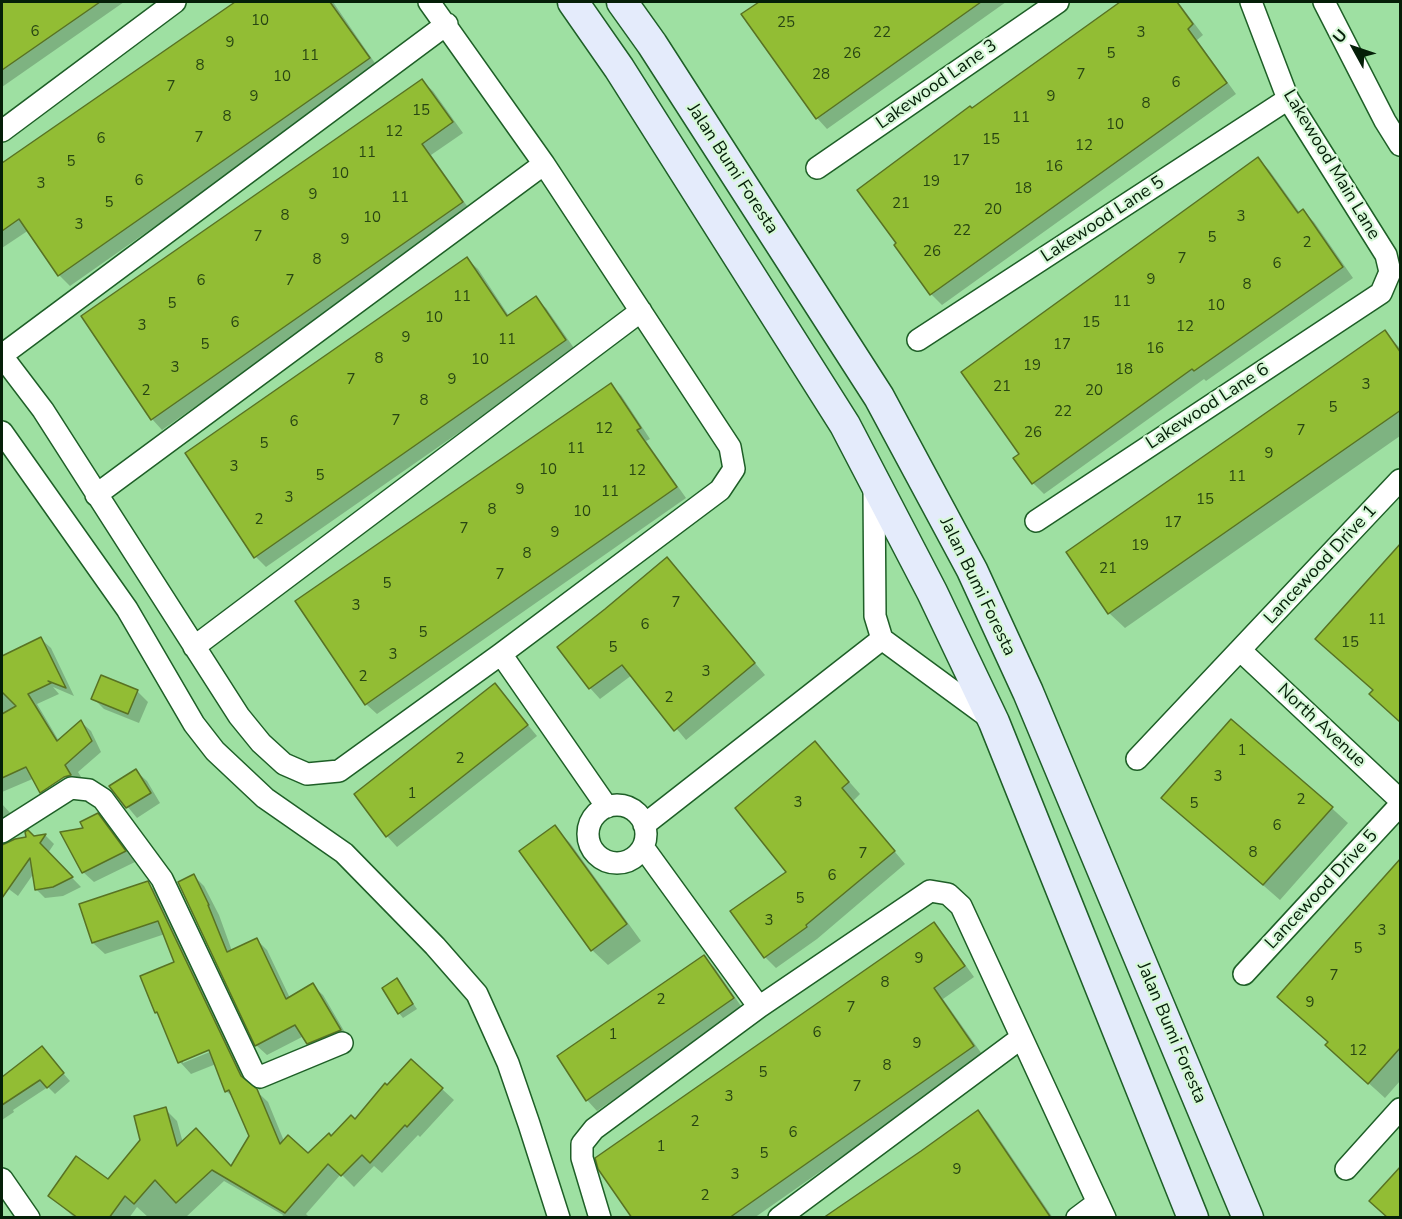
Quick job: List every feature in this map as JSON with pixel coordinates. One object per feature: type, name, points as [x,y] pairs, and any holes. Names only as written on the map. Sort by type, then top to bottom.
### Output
[{"type":"main road","points":[[573,2],[619,68],[845,425],[932,592],[994,722],[1193,1218]]},
{"type":"main road","name":"Jalan Bumi Foresta","points":[[622,2],[652,44],[879,397],[972,570],[1028,692],[1248,1218]]},
{"type":"main road","points":[[619,68],[652,44]]},
{"type":"street","points":[[2,131],[175,2]]},
{"type":"street","points":[[429,2],[447,24],[478,72],[544,164],[730,447],[734,469],[720,490],[501,654],[339,771],[307,774],[284,764],[261,743],[238,716],[43,410],[2,356],[447,24]]},
{"type":"street","name":"Lakewood Lane 3","points":[[817,168],[1058,2]]},
{"type":"street","name":"Lakewood Main Lane","points":[[1251,2],[1288,99],[1386,255],[1390,272],[1381,293]]},
{"type":"street","points":[[1324,2],[1385,121],[1401,145]]},
{"type":"street","name":"Lakewood Lane 5","points":[[918,340],[1288,99]]},
{"type":"street","points":[[96,495],[544,164]]},
{"type":"street","name":"Lakewood Lane 6","points":[[1036,521],[1381,293]]},
{"type":"street","points":[[194,647],[641,311]]},
{"type":"street","points":[[2,432],[127,609],[194,724],[215,751],[265,798],[344,853],[435,946],[477,994],[508,1064],[558,1218]]},
{"type":"street","points":[[874,480],[875,616],[882,639],[994,722]]},
{"type":"street","name":"Lancewood Drive 1","points":[[1137,759],[1401,480]]},
{"type":"street","points":[[644,825],[882,639]]},
{"type":"street","name":"North Avenue","points":[[1240,651],[1401,802]]},
{"type":"street","points":[[501,654],[607,807]]},
{"type":"street","points":[[2,832],[71,788],[89,790],[103,799],[162,879],[253,1071],[260,1077],[342,1043]]},
{"type":"street","name":"Lancewood Drive 5","points":[[1244,974],[1401,802]]},
{"type":"street","points":[[618,805],[629,808],[639,814],[644,825],[646,832],[643,847],[635,857],[624,862],[612,862],[600,858],[592,848],[588,837],[590,824],[597,814],[607,807],[618,805]]},
{"type":"street","points":[[643,847],[759,1007]]},
{"type":"street","points":[[600,1218],[582,1158],[582,1144],[594,1129],[759,1007],[930,891],[948,894],[961,906],[1101,1210],[1077,1218]]},
{"type":"street","points":[[779,1218],[1021,1038]]},
{"type":"street","points":[[1346,1169],[1401,1109]]},
{"type":"street","points":[[2,1179],[29,1218]]},
{"type":"building","points":[[2,2],[100,2],[2,70]]},
{"type":"building","points":[[235,2],[330,2],[370,58],[58,276],[19,219],[2,231],[2,163]]},
{"type":"building","points":[[759,2],[981,2],[816,119],[741,14]]},
{"type":"building","points":[[1120,2],[1177,2],[1193,24],[1188,29],[1227,83],[930,295],[857,190],[970,106],[972,108]]},
{"type":"building","points":[[422,79],[453,122],[422,144],[463,202],[151,420],[81,316]]},
{"type":"building","points":[[1258,157],[1298,213],[1303,209],[1343,267],[1194,371],[1192,369],[1032,484],[1013,458],[1019,454],[961,372]]},
{"type":"building","points":[[467,257],[507,316],[536,296],[566,340],[254,558],[185,453]]},
{"type":"building","points":[[1385,330],[1401,353],[1401,410],[1108,614],[1066,552]]},
{"type":"building","points":[[611,383],[641,428],[637,430],[677,487],[365,705],[295,601]]},
{"type":"building","points":[[1401,543],[1401,723],[1369,694],[1373,690],[1315,639]]},
{"type":"building","points":[[667,557],[755,663],[674,731],[622,665],[589,689],[557,647]]},
{"type":"building","points":[[41,637],[66,688],[48,681],[51,683],[28,694],[57,741],[81,720],[92,741],[65,765],[71,775],[40,793],[26,767],[2,778],[2,714],[16,706],[2,692],[2,656]]},
{"type":"building","points":[[101,675],[138,690],[128,714],[91,699]]},
{"type":"building","points":[[495,683],[528,725],[386,837],[354,794]]},
{"type":"building","points":[[1231,719],[1333,807],[1263,885],[1161,798]]},
{"type":"building","points":[[815,741],[849,782],[842,788],[895,851],[806,925],[807,927],[764,958],[730,911],[786,872],[735,808]]},
{"type":"building","points":[[136,769],[151,793],[126,808],[109,786]]},
{"type":"building","points":[[98,813],[126,851],[82,873],[60,832],[83,828],[80,822]]},
{"type":"building","points":[[555,825],[627,924],[591,951],[519,851]]},
{"type":"building","points":[[28,830],[34,836],[46,834],[40,843],[73,877],[53,887],[35,890],[30,858],[2,898],[2,845],[26,837],[25,832]]},
{"type":"building","points":[[1401,858],[1401,1047],[1368,1084],[1325,1045],[1328,1042],[1277,997]]},
{"type":"building","points":[[194,874],[227,952],[257,938],[286,999],[313,983],[341,1030],[307,1044],[295,1025],[255,1046],[178,882]]},
{"type":"building","points":[[148,881],[241,1076],[257,1089],[280,1144],[288,1135],[308,1153],[329,1133],[331,1136],[351,1115],[355,1119],[385,1083],[387,1085],[411,1059],[443,1088],[370,1163],[362,1155],[341,1176],[328,1164],[285,1213],[212,1170],[176,1203],[155,1180],[134,1204],[125,1196],[109,1218],[78,1218],[48,1196],[76,1156],[108,1179],[140,1140],[134,1116],[166,1107],[177,1146],[196,1128],[231,1166],[249,1136],[229,1090],[225,1092],[209,1050],[178,1063],[157,1012],[155,1013],[140,976],[174,962],[158,921],[92,943],[79,904]]},
{"type":"building","points":[[934,922],[965,966],[934,988],[974,1046],[729,1218],[632,1218],[598,1169],[595,1158]]},
{"type":"building","points":[[704,955],[734,998],[586,1101],[557,1056]]},
{"type":"building","points":[[397,978],[413,1004],[398,1014],[382,988]]},
{"type":"building","points":[[42,1046],[64,1073],[47,1088],[40,1080],[2,1105],[2,1077]]},
{"type":"building","points":[[978,1110],[1051,1218],[823,1218],[921,1151]]},
{"type":"building","points":[[1401,1166],[1401,1218],[1388,1218],[1369,1201]]}]
